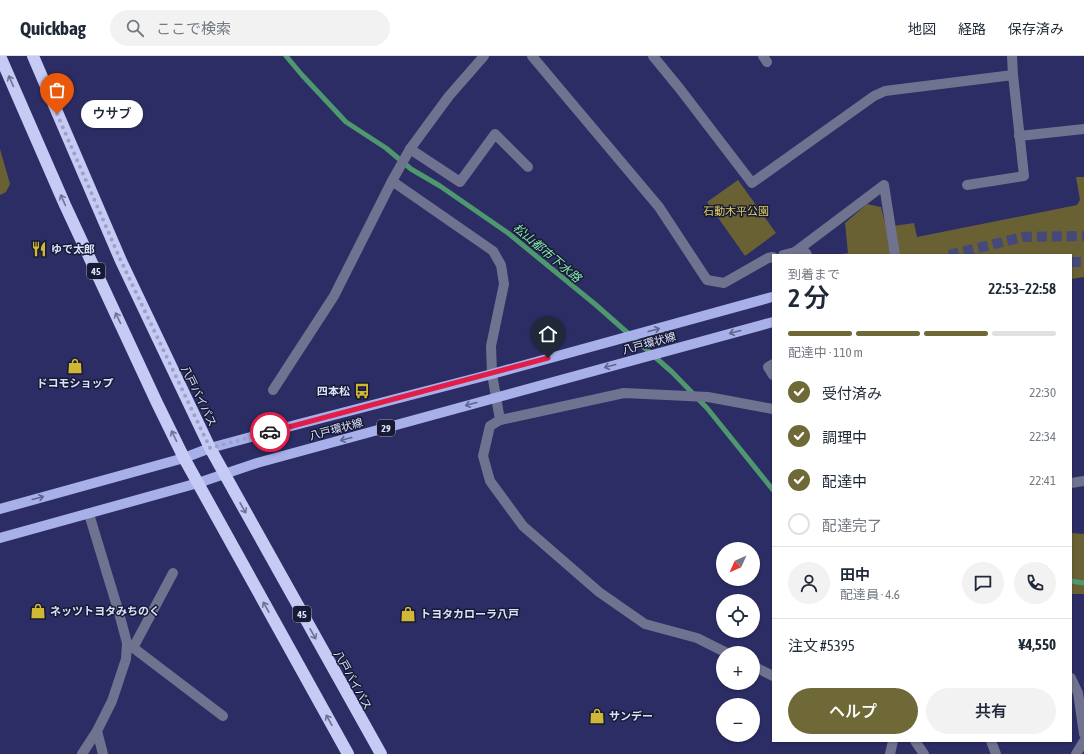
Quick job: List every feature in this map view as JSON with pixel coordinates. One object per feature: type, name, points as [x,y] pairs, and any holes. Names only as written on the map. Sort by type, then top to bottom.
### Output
[{"type":"highway","name":"45","points":[[0,56],[65,205],[184,458],[348,754]]},
{"type":"highway","name":"八戸バイパス","points":[[33,56],[121,261],[210,448],[381,754]]},
{"type":"main road","name":"八戸環状線","points":[[0,509],[184,458],[210,448],[492,374],[772,297]]},
{"type":"main road","name":"八戸環状線","points":[[0,538],[198,483],[257,463],[772,322]]},
{"type":"street","points":[[273,390],[334,296],[392,181],[410,149],[449,96],[484,56]]},
{"type":"street","points":[[532,56],[659,207],[707,280],[724,283],[772,257]]},
{"type":"street","points":[[653,56],[752,183],[874,96],[885,91],[1013,75]]},
{"type":"street","points":[[967,185],[1024,176],[1012,56]]},
{"type":"street","points":[[1020,136],[1084,129]]},
{"type":"street","points":[[410,149],[460,182],[495,134],[528,167]]},
{"type":"street","points":[[392,181],[493,251],[501,265],[504,284],[491,346],[492,374],[500,420]]},
{"type":"street","points":[[795,252],[884,185],[895,254]]},
{"type":"street","points":[[787,254],[795,252],[806,254]]},
{"type":"street","points":[[772,365],[768,367],[772,373]]},
{"type":"street","points":[[716,648],[697,638],[645,624],[600,592],[522,526],[490,481],[483,456],[490,426],[500,420],[624,393],[708,397],[772,409]]},
{"type":"street","points":[[1072,483],[1084,481]]},
{"type":"street","points":[[89,514],[130,646],[223,716]]},
{"type":"street","points":[[82,754],[97,731],[112,701],[130,646],[173,573]]},
{"type":"street","points":[[760,670],[772,676]]},
{"type":"street","points":[[1072,680],[1078,693],[1084,734]]},
{"type":"street","points":[[97,731],[103,754]]},
{"type":"street","points":[[1076,754],[1084,741]]},
{"type":"street","points":[[890,754],[893,742]]},
{"type":"street","points":[[916,742],[924,754]]},
{"type":"street","points":[[991,742],[996,754]]},
{"type":"green space","points":[[0,149],[10,184],[6,192],[0,195]]},
{"type":"green space","points":[[1076,177],[1084,177],[1084,277],[1072,279],[1072,254],[842,254],[848,253],[845,223],[867,204],[881,207],[886,227],[914,223],[917,237],[1077,205],[1080,200]]},
{"type":"green space","name":"石動木平公園","points":[[738,180],[776,233],[745,256],[707,202]]},
{"type":"green space","points":[[1072,533],[1084,534],[1084,594],[1072,594]]},
{"type":"waterway","name":"松山都市下水路","points":[[286,56],[346,122],[386,148],[411,169],[440,186],[508,233],[596,305],[672,372],[707,408],[772,489]]},
{"type":"waterway","name":"松山都市下水路","points":[[1072,581],[1084,583]]},
{"type":"tunnel","points":[[953,254],[1023,237],[1084,236]]},
{"type":"tunnel","points":[[1072,262],[1084,262]]},
{"type":"way so far","points":[[57,114],[121,261],[210,448],[270,432]]},
{"type":"place","name":"ウサブ","points":[[57,114]]},
{"type":"place","name":"ゆで太郎","points":[[39,249]]},
{"type":"place","name":"ドコモショップ","points":[[75,366]]},
{"type":"place","name":"四本松","points":[[362,391]]},
{"type":"place","name":"ネッツトヨタみちのく","points":[[38,611]]},
{"type":"place","name":"トヨタカローラ八戸","points":[[408,614]]},
{"type":"place","name":"サンデー","points":[[597,716]]},
{"type":"route","points":[[270,432],[548,358]]}]
